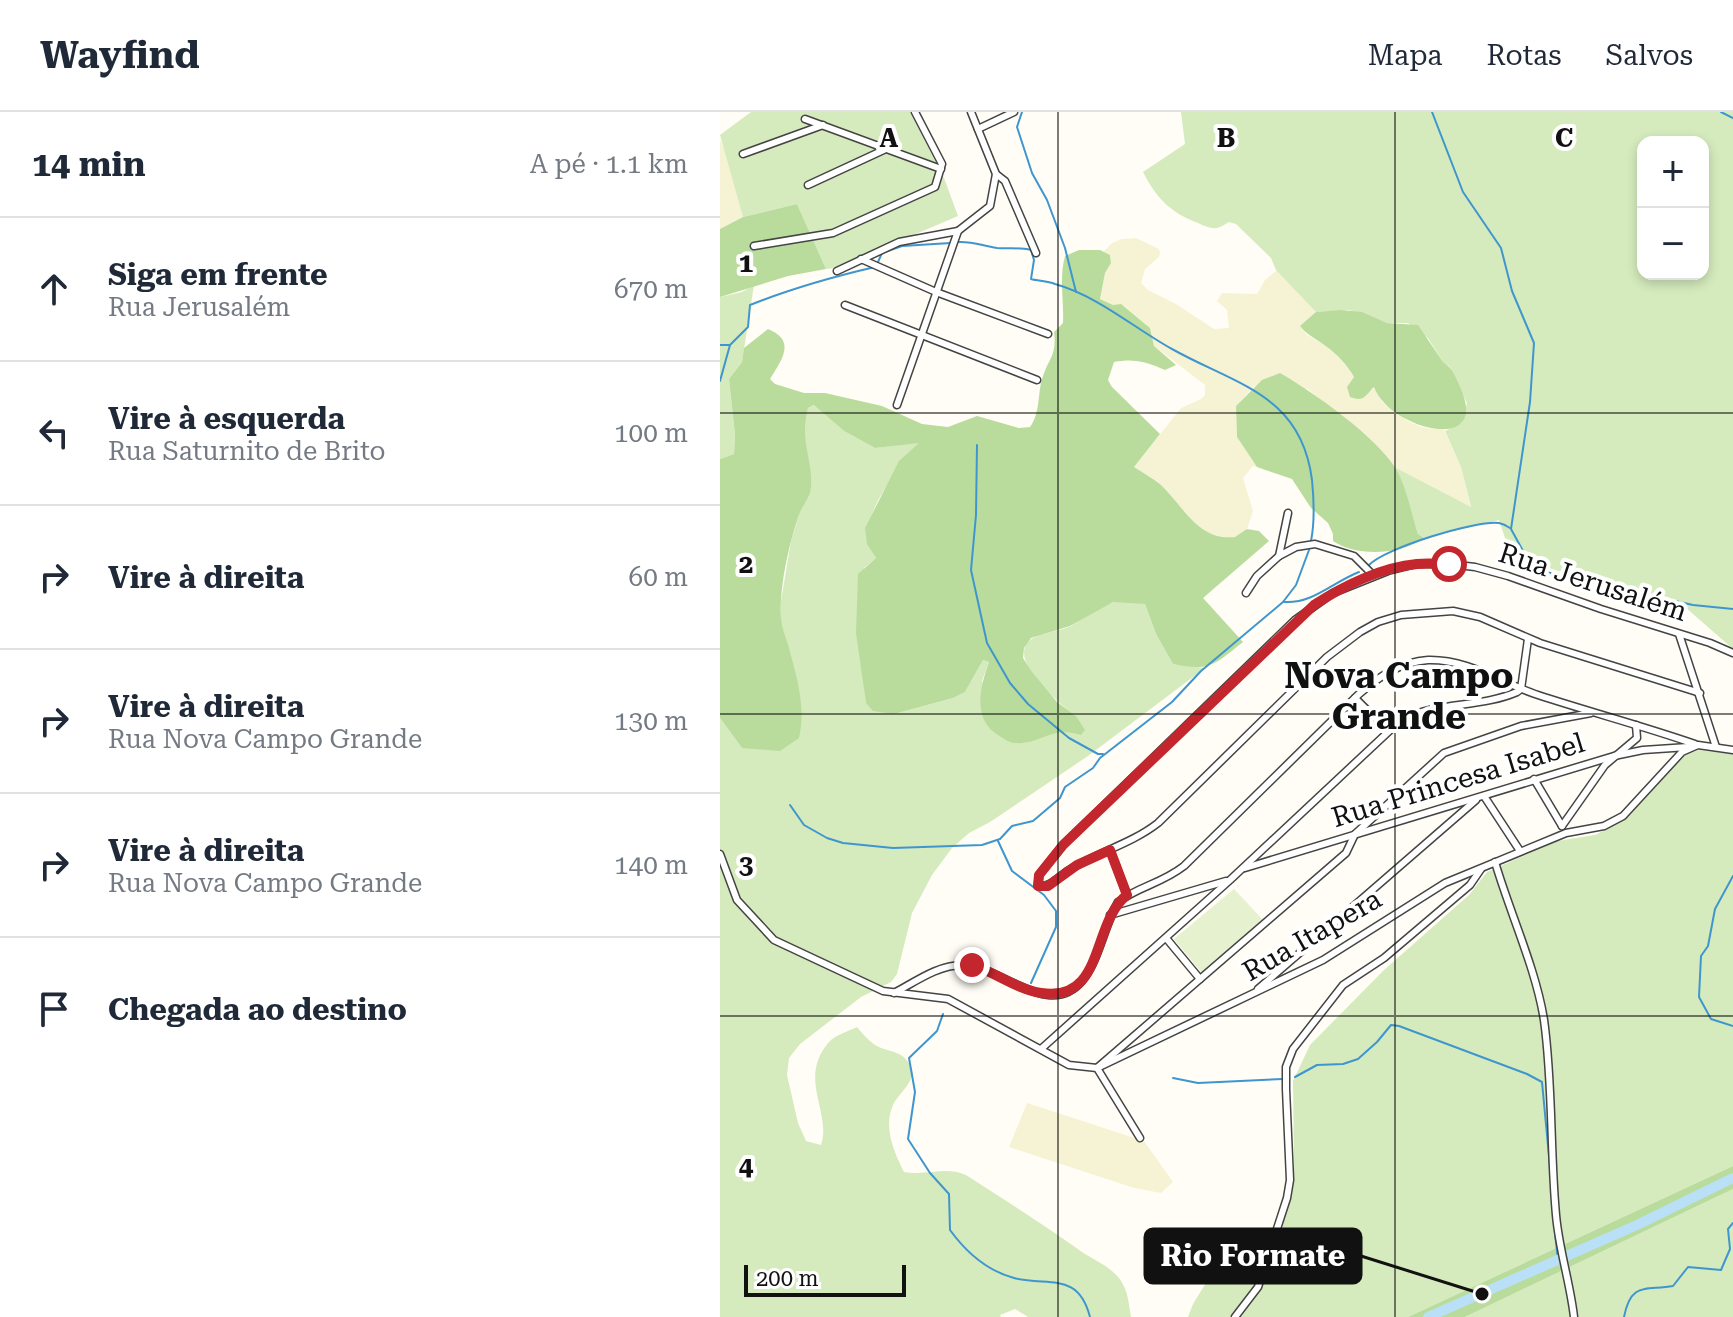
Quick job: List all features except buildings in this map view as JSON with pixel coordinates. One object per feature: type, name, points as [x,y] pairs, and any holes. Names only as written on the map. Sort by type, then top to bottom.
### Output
[{"type":"street","points":[[754,246],[833,233],[935,187],[942,164],[915,112]]},
{"type":"street","points":[[971,112],[996,174],[1005,181],[1036,253]]},
{"type":"street","points":[[978,129],[1014,112]]},
{"type":"street","points":[[805,119],[941,169]]},
{"type":"street","points":[[743,154],[823,125]]},
{"type":"street","points":[[808,185],[888,148]]},
{"type":"street","points":[[837,271],[899,242],[958,231],[990,206],[996,174]]},
{"type":"street","points":[[897,405],[958,231]]},
{"type":"street","points":[[861,259],[936,292],[1048,334]]},
{"type":"street","points":[[845,305],[1037,380]]},
{"type":"street","points":[[1279,556],[1288,513]]},
{"type":"street","points":[[1246,593],[1257,576],[1279,556],[1296,547],[1315,544],[1354,556],[1374,576]]},
{"type":"street","name":"Rua Jerusalém","points":[[1110,850],[1077,865],[1048,886],[1038,886],[1039,875],[1063,845],[1295,620],[1333,593],[1374,576],[1416,564],[1475,567],[1733,653]]},
{"type":"street","points":[[1127,895],[1110,850],[1158,823],[1327,657],[1378,622],[1401,615],[1453,611],[1480,617],[1528,639],[1700,693]]},
{"type":"street","points":[[1679,634],[1716,747]]},
{"type":"street","points":[[1521,689],[1528,639]]},
{"type":"street","points":[[894,993],[944,967],[960,965],[983,968],[1039,993],[1066,992],[1076,987],[1084,979],[1118,902],[1127,895],[1157,884],[1184,866],[1355,698],[1388,672],[1406,664],[1425,660],[1475,668],[1521,689],[1694,746],[1733,750]]},
{"type":"street","points":[[1041,1049],[1241,870],[1388,731],[1418,712],[1513,694],[1521,689]]},
{"type":"street","points":[[1355,698],[1388,731]]},
{"type":"street","points":[[720,854],[737,900],[774,940],[883,991],[948,999],[1069,1065],[1097,1068],[1346,853],[1355,834],[1444,753],[1521,726],[1595,713]]},
{"type":"street","points":[[1534,779],[1564,829],[1605,765],[1637,738],[1636,725]]},
{"type":"street","name":"Rua Princesa Isabel","points":[[1241,870],[1614,756],[1694,746]]},
{"type":"street","name":"Rua Itapera","points":[[1097,1068],[1251,996],[1347,946],[1445,883],[1564,829],[1604,826],[1623,816],[1671,761],[1694,746]]},
{"type":"street","points":[[1251,996],[1481,796],[1520,851]]},
{"type":"street","points":[[1495,862],[1544,1020],[1546,1060],[1552,1084],[1550,1113],[1556,1213],[1560,1252],[1571,1291],[1574,1317]]},
{"type":"street","points":[[1235,1317],[1258,1287],[1287,1198],[1290,1180],[1286,1067],[1293,1049],[1343,985],[1384,958],[1470,885],[1481,869]]},
{"type":"street","points":[[1110,915],[1230,880]]},
{"type":"street","points":[[1166,938],[1200,979]]},
{"type":"street","points":[[1097,1068],[1140,1138]]},
{"type":"shaded area","points":[[720,139],[729,161],[743,217],[720,229]]},
{"type":"shaded area","points":[[1136,238],[1159,249],[1160,253],[1145,269],[1141,283],[1214,329],[1229,328],[1227,310],[1217,301],[1222,293],[1257,294],[1265,280],[1277,270],[1317,313],[1300,326],[1307,335],[1327,346],[1344,362],[1354,377],[1347,387],[1368,393],[1375,387],[1382,402],[1408,421],[1421,427],[1444,430],[1461,467],[1471,509],[1395,468],[1379,449],[1308,389],[1254,386],[1236,406],[1237,437],[1257,467],[1253,466],[1243,478],[1253,511],[1247,529],[1241,535],[1229,538],[1198,528],[1157,481],[1134,467],[1181,408],[1205,395],[1205,385],[1154,346],[1150,328],[1124,306],[1100,299],[1105,273],[1111,263],[1110,255],[1103,252],[1112,243]]},
{"type":"shaded area","points":[[1027,1103],[1144,1141],[1173,1182],[1161,1193],[1134,1188],[1009,1147]]},
{"type":"green space","points":[[751,112],[910,112],[944,178],[958,216],[836,268],[826,269],[797,204],[743,217],[720,135]]},
{"type":"green space","points":[[1181,112],[1733,112],[1733,649],[1685,607],[1673,602],[1650,594],[1623,591],[1533,563],[1530,559],[1516,571],[1499,520],[1424,538],[1418,534],[1396,468],[1471,507],[1461,467],[1445,431],[1462,423],[1467,403],[1449,366],[1428,338],[1408,323],[1387,323],[1349,310],[1316,312],[1276,270],[1271,258],[1236,224],[1229,222],[1210,228],[1188,219],[1159,197],[1143,172],[1185,144]]},
{"type":"green space","points":[[797,204],[826,269],[788,276],[720,297],[720,229],[743,217]]},
{"type":"green space","points":[[1079,250],[1100,250],[1110,255],[1111,263],[1105,273],[1100,299],[1113,305],[1121,304],[1150,328],[1154,346],[1176,365],[1165,370],[1128,360],[1114,362],[1108,380],[1112,387],[1160,434],[1134,467],[1161,485],[1193,521],[1211,534],[1235,537],[1247,529],[1259,531],[1269,541],[1203,598],[1243,642],[1211,664],[1196,667],[1173,664],[1156,634],[1145,604],[1113,602],[1070,626],[1031,638],[1024,648],[1023,658],[1032,672],[1057,702],[1076,716],[1085,730],[1081,735],[1062,732],[1015,743],[998,735],[984,720],[981,711],[981,692],[989,662],[983,660],[965,692],[953,698],[894,714],[873,711],[866,703],[856,633],[858,574],[876,558],[867,544],[865,528],[899,461],[919,443],[875,448],[844,431],[814,405],[808,408],[805,431],[811,490],[792,539],[781,606],[782,626],[800,693],[802,715],[799,738],[780,751],[742,748],[720,718],[720,459],[734,454],[729,379],[742,362],[744,348],[768,329],[777,334],[782,339],[784,352],[770,379],[775,384],[804,393],[825,393],[882,406],[922,424],[948,427],[977,416],[1019,428],[1030,427],[1036,415],[1041,382],[1053,351],[1054,332],[1063,323],[1065,256]]},
{"type":"green space","points":[[754,285],[742,362],[729,379],[734,454],[720,459],[720,297],[742,292]]},
{"type":"green space","points":[[1316,312],[1362,312],[1387,323],[1418,325],[1457,380],[1466,409],[1462,422],[1451,428],[1435,429],[1416,424],[1383,402],[1374,387],[1361,399],[1350,397],[1347,387],[1354,377],[1348,368],[1335,353],[1300,326]]},
{"type":"green space","points":[[1280,373],[1343,416],[1387,456],[1403,484],[1418,534],[1424,538],[1391,551],[1366,552],[1343,546],[1333,541],[1328,523],[1311,508],[1292,479],[1257,467],[1237,437],[1236,406],[1262,380]]},
{"type":"green space","points":[[815,405],[844,431],[875,448],[920,442],[880,497],[869,528],[870,543],[876,558],[864,568],[862,669],[866,703],[894,714],[953,698],[965,692],[983,660],[989,662],[982,681],[1025,743],[1052,732],[1071,732],[1076,716],[1038,681],[1025,659],[1024,649],[1033,638],[1071,626],[1103,606],[1118,601],[1145,604],[1156,634],[1173,664],[1205,668],[1088,756],[969,833],[952,848],[932,875],[912,913],[897,974],[891,982],[861,997],[800,1044],[789,1058],[787,1075],[798,1123],[806,1141],[821,1145],[823,1133],[815,1082],[816,1069],[829,1042],[857,1027],[875,1045],[904,1057],[911,1067],[911,1077],[893,1105],[889,1131],[904,1172],[951,1171],[966,1175],[1113,1271],[1125,1289],[1131,1317],[1028,1317],[1015,1309],[1001,1317],[720,1317],[720,718],[742,748],[794,676],[781,620],[781,601],[791,541],[811,489],[804,422],[808,408]]},
{"type":"green space","points":[[1699,750],[1733,754],[1733,1166],[1408,1317],[1188,1317],[1228,1247],[1236,1250],[1243,1268],[1266,1276],[1281,1236],[1294,1165],[1293,1081],[1310,1045],[1384,970],[1469,895],[1487,872],[1557,841],[1595,835],[1623,821],[1670,767],[1683,756]]},
{"type":"green space","points":[[1234,889],[1263,920],[1202,973],[1174,939]]},
{"type":"green space","points":[[1733,1166],[1733,1189],[1465,1317],[1408,1317]]},
{"type":"green space","points":[[1733,1189],[1733,1317],[1465,1317]]},
{"type":"waterway","points":[[1022,112],[1017,127],[1032,173],[1047,200],[1065,248],[1076,292]]},
{"type":"waterway","points":[[1432,112],[1463,192],[1501,248],[1512,291],[1534,343],[1530,402],[1511,529],[1528,560],[1533,567],[1546,572],[1693,605],[1733,609]]},
{"type":"waterway","points":[[1721,112],[1733,118]]},
{"type":"waterway","points":[[957,242],[1031,250],[1034,260],[1031,279],[1086,296],[1172,349],[1242,384],[1280,410],[1294,428],[1305,451],[1312,480],[1314,518],[1311,541]]},
{"type":"waterway","points":[[878,262],[882,253],[902,246],[951,243]]},
{"type":"waterway","points":[[720,381],[730,345],[748,327],[750,305],[875,267]]},
{"type":"waterway","points":[[720,345],[730,345]]},
{"type":"waterway","points":[[977,445],[971,570],[987,643],[1010,683],[1028,704],[1069,738],[1103,754]]},
{"type":"waterway","points":[[1369,565],[1411,543],[1452,530],[1487,523],[1504,524],[1510,528]]},
{"type":"waterway","points":[[790,805],[804,825],[843,843],[893,848],[982,845],[1000,839],[1012,826],[1033,821],[1060,798],[1065,787],[1093,768],[1100,758],[1172,702],[1201,671],[1283,602],[1296,585],[1309,550]]},
{"type":"waterway","points":[[1284,602],[1304,600],[1359,572]]},
{"type":"waterway","points":[[998,841],[1012,871],[1044,895],[1056,911],[1056,927],[1031,983]]},
{"type":"waterway","points":[[1733,876],[1715,909],[1708,946],[1701,956],[1699,997],[1711,1019],[1733,1026]]},
{"type":"waterway","points":[[943,1014],[937,1031],[909,1058],[915,1092],[908,1139],[930,1173],[949,1194],[950,1230],[970,1253],[995,1271],[1014,1278],[1070,1287],[1085,1302],[1090,1317]]},
{"type":"waterway","points":[[1295,1077],[1317,1065],[1343,1064],[1358,1059],[1391,1025],[1399,1026],[1542,1082],[1550,1167]]},
{"type":"waterway","points":[[1173,1078],[1198,1083],[1283,1079]]},
{"type":"waterway","points":[[1428,1317],[1637,1225],[1733,1178]]},
{"type":"waterway","points":[[1624,1317],[1635,1293],[1673,1286],[1688,1267],[1721,1270],[1730,1249],[1728,1229],[1733,1223]]},
{"type":"waterway","points":[[1555,1233],[1558,1260]]},
{"type":"place","name":"Rio Formate","points":[[1482,1294]]},
{"type":"district","name":"Nova Campo Grande","points":[[1399,696]]},
{"type":"route","points":[[972,965],[1039,993],[1066,992],[1076,987],[1090,968],[1110,915],[1127,895],[1110,850],[1077,865],[1048,886],[1038,886],[1039,875],[1063,845],[1314,605],[1333,593],[1388,571],[1416,564],[1449,564]]}]
